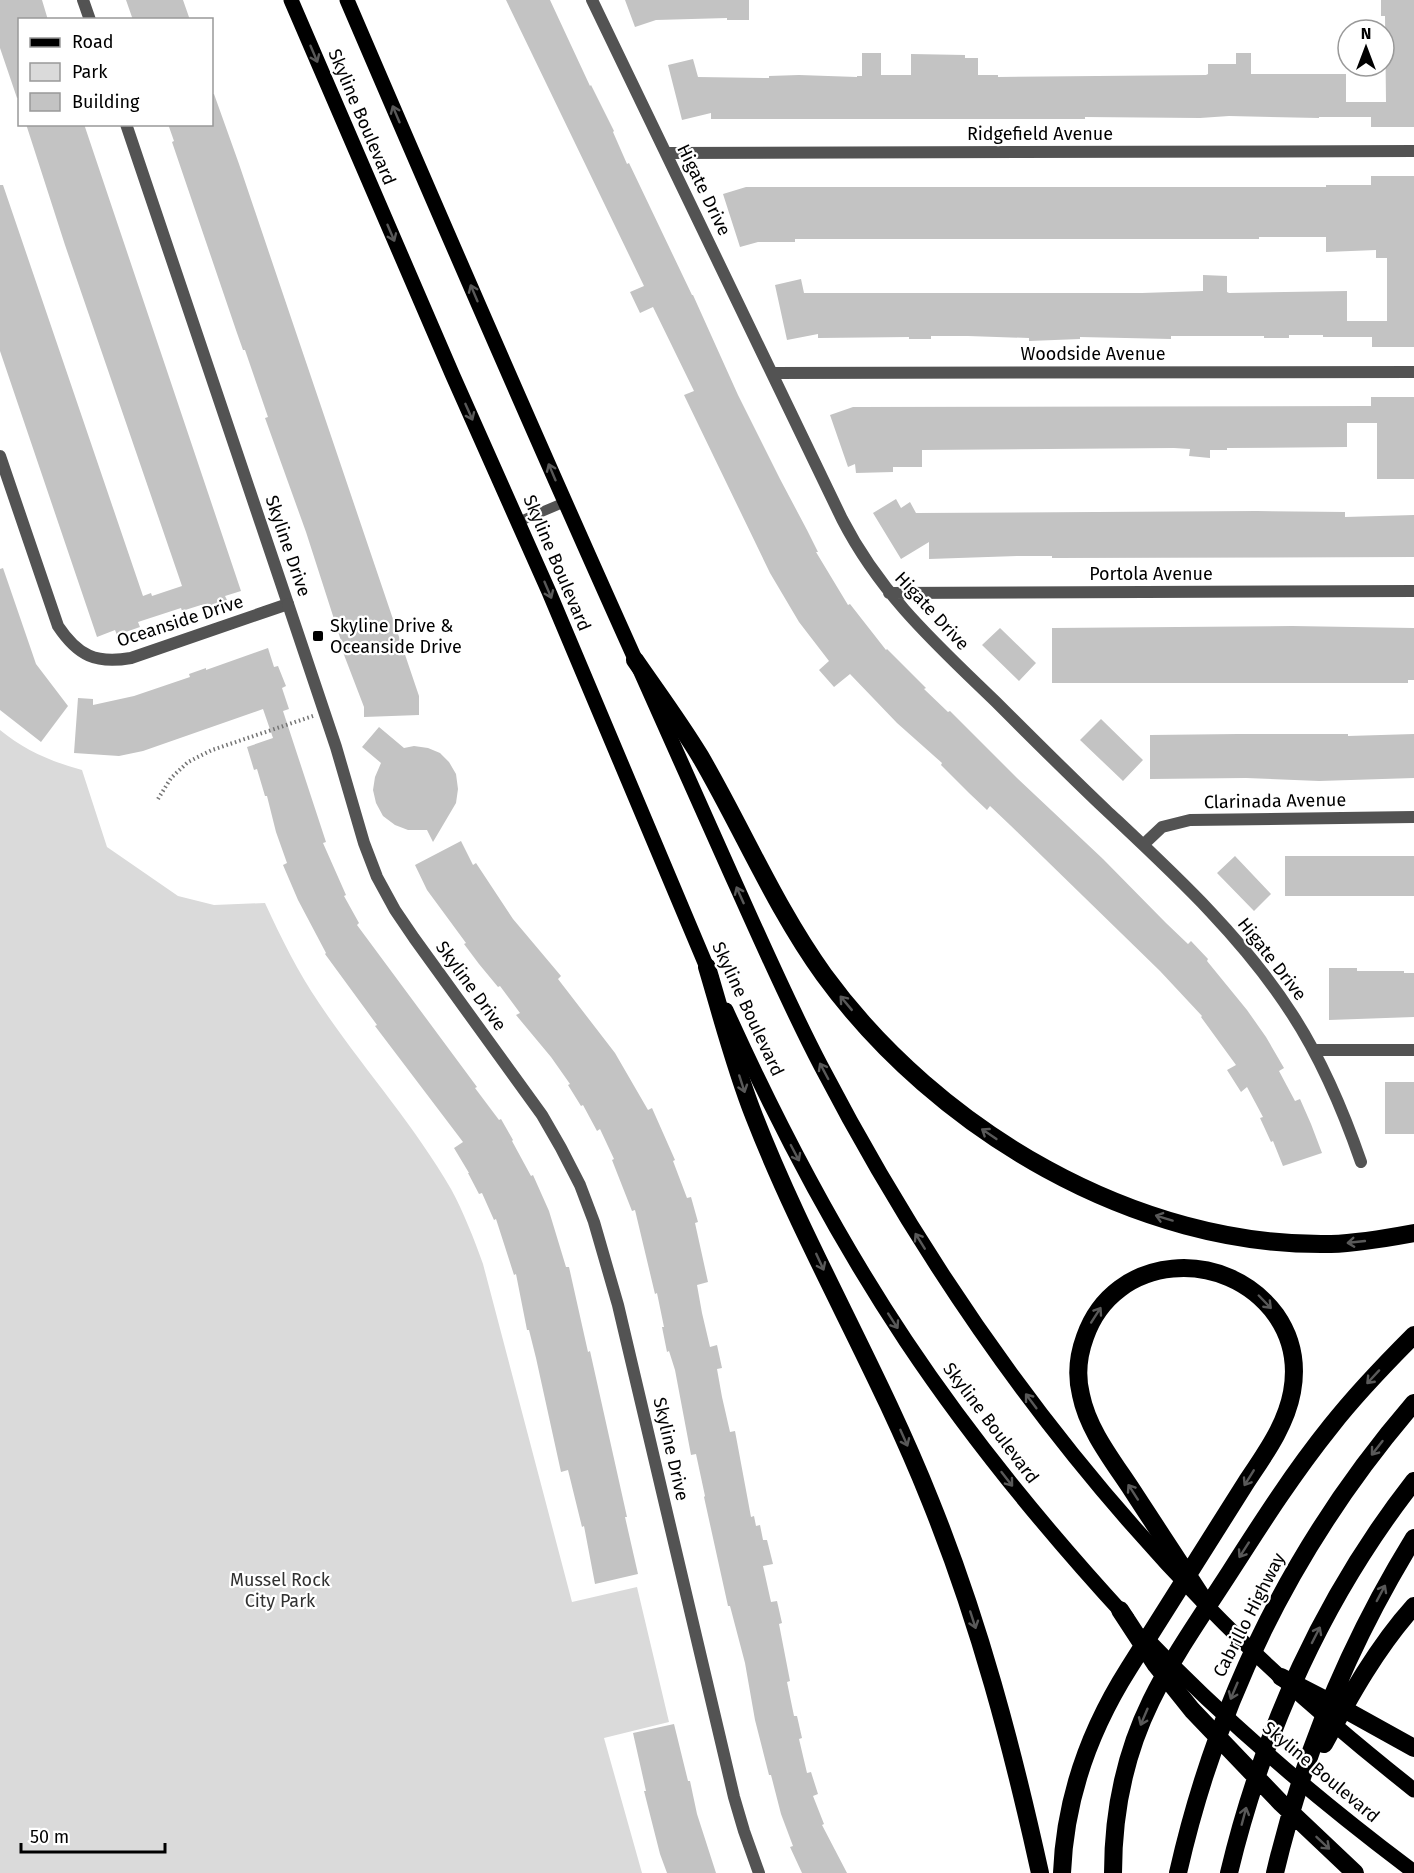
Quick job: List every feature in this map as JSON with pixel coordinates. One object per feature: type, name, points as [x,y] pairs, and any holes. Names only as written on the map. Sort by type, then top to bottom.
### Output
[{"type":"highway","points":[[635,660],[699,754],[766,880],[823,974],[890,1052],[920,1081],[966,1118],[1018,1153],[1069,1181],[1127,1206],[1185,1224],[1246,1238],[1310,1244],[1355,1242],[1414,1233]]},
{"type":"highway","points":[[707,967],[753,1115],[817,1257],[902,1433],[945,1538],[1002,1714],[1040,1873]]},
{"type":"highway","points":[[1062,1873],[1067,1825],[1075,1787],[1082,1761],[1098,1722],[1120,1682],[1262,1459],[1284,1417],[1292,1395],[1293,1357],[1287,1334],[1277,1316],[1264,1301],[1244,1284],[1216,1272],[1201,1268],[1170,1268],[1127,1284],[1114,1294],[1094,1317],[1087,1330],[1080,1356],[1078,1382],[1088,1418],[1161,1547],[1209,1608]]},
{"type":"highway","points":[[1113,1873],[1116,1819],[1124,1778],[1143,1719],[1159,1685],[1293,1476],[1359,1392],[1414,1335]]},
{"type":"highway","name":"Cabrillo Highway","points":[[1178,1873],[1192,1813],[1212,1748],[1241,1675],[1277,1600],[1320,1528],[1367,1460],[1414,1403]]},
{"type":"highway","points":[[1229,1873],[1258,1770],[1303,1660],[1342,1586],[1414,1481]]},
{"type":"highway","points":[[1276,1873],[1279,1853],[1294,1802],[1317,1735],[1346,1665],[1382,1592],[1414,1538]]},
{"type":"highway","points":[[1294,1802],[1364,1674],[1386,1640],[1414,1606]]},
{"type":"highway","points":[[1120,1610],[1155,1665],[1192,1710],[1281,1803],[1355,1872]]},
{"type":"highway","points":[[1281,1677],[1414,1748]]},
{"type":"main road","name":"Skyline Boulevard","points":[[291,0],[518,522],[707,967],[760,1082],[838,1231],[937,1386],[1010,1482],[1120,1610],[1187,1680],[1256,1744],[1363,1834],[1414,1872]]},
{"type":"main road","name":"Skyline Boulevard","points":[[347,0],[635,660],[802,1029],[838,1099],[897,1202],[955,1294],[1030,1401],[1087,1473],[1161,1547]]},
{"type":"main road","points":[[1209,1608],[1335,1725],[1414,1790]]},
{"type":"street","points":[[83,0],[89,18]]},
{"type":"street","name":"Higate Drive","points":[[592,0],[862,556],[888,593],[942,650],[1144,844],[1243,947],[1281,998],[1314,1050],[1343,1114],[1361,1162]]},
{"type":"street","name":"Skyline Drive","points":[[127,126],[325,712],[364,843],[378,877],[395,910],[542,1115],[575,1176],[594,1222],[618,1305],[734,1797],[759,1873]]},
{"type":"street","name":"Ridgefield Avenue","points":[[666,153],[1414,151]]},
{"type":"street","name":"Woodside Avenue","points":[[772,373],[1414,372]]},
{"type":"street","name":"Oceanside Drive","points":[[0,456],[58,626],[68,641],[81,652],[96,659],[113,661],[131,658],[288,604]]},
{"type":"street","name":"Portola Avenue","points":[[888,593],[1414,591]]},
{"type":"street","name":"Clarinada Avenue","points":[[1144,844],[1162,827],[1190,820],[1414,817]]},
{"type":"street","points":[[1314,1050],[1414,1050]]},
{"type":"lane","points":[[518,522],[565,502]]},
{"type":"path","points":[[158,799],[171,778],[188,762],[212,750],[325,712]]},
{"type":"green space","name":"Mussel Rock City Park","points":[[0,730],[39,755],[82,770],[107,847],[178,896],[214,905],[265,903],[311,991],[404,1118],[451,1189],[469,1226],[483,1264],[572,1602],[637,1587],[669,1722],[604,1738],[642,1873],[0,1873]]},
{"type":"building","points":[[0,0],[42,0],[47,18],[18,18],[18,98],[0,48]]},
{"type":"building","points":[[126,0],[183,0],[189,18],[132,18]]},
{"type":"building","points":[[506,0],[550,0],[590,86],[614,131],[627,164],[629,163],[693,295],[738,395],[818,552],[816,552],[848,605],[850,604],[886,650],[926,688],[924,689],[948,712],[950,711],[1188,944],[1191,941],[1208,959],[1207,961],[1266,1037],[1284,1068],[1279,1071],[1295,1101],[1300,1099],[1322,1153],[1283,1166],[1260,1118],[1263,1117],[1247,1087],[1241,1092],[1227,1070],[1236,1065],[1202,1016],[1160,971],[990,806],[987,810],[969,793],[941,765],[942,763],[897,723],[850,674],[834,687],[819,670],[829,661],[799,622],[770,573],[684,395],[694,391],[653,307],[640,313],[630,292],[644,286]]},
{"type":"building","points":[[625,0],[749,0],[749,20],[727,20],[727,18],[656,20],[635,27]]},
{"type":"building","points":[[1381,0],[1414,0],[1414,127],[1371,127],[1371,117],[711,119],[711,113],[682,120],[668,65],[693,59],[698,77],[769,78],[769,76],[799,75],[857,77],[862,76],[862,53],[881,53],[881,75],[911,75],[911,54],[965,55],[965,58],[978,58],[978,75],[998,75],[998,77],[1206,75],[1208,64],[1236,64],[1236,53],[1251,53],[1251,74],[1336,74],[1336,78],[1346,78],[1346,102],[1386,102],[1386,78],[1396,78],[1396,18],[1381,16]]},
{"type":"building","points":[[214,94],[419,696],[419,715],[364,717],[364,707],[341,647],[343,647],[306,532],[265,418],[268,417],[237,333],[172,142],[174,141],[169,126],[213,126]]},
{"type":"building","points":[[27,126],[85,126],[241,591],[225,596],[227,600],[202,608],[201,605],[182,611],[181,608],[138,622],[140,627],[117,635],[115,630],[97,637],[0,351],[0,185],[3,185],[143,596],[151,593],[152,596],[182,586]]},
{"type":"building","points":[[1371,176],[1414,176],[1414,347],[1372,347],[1372,337],[1323,337],[1323,335],[1289,335],[1289,338],[1171,336],[1171,339],[1080,337],[1080,339],[1029,341],[1029,338],[968,336],[931,336],[931,339],[909,339],[909,337],[818,338],[818,334],[787,340],[775,285],[801,279],[804,293],[1142,293],[1203,291],[1203,275],[1227,276],[1227,292],[1229,293],[1347,291],[1347,321],[1387,321],[1387,258],[1376,258],[1376,250],[1326,252],[1326,237],[795,239],[795,242],[758,242],[740,247],[723,194],[746,187],[1326,187],[1326,185],[1371,185]]},
{"type":"building","points":[[1371,397],[1414,397],[1414,479],[1377,479],[1377,423],[1347,423],[1347,447],[1227,448],[1227,450],[1210,450],[1210,458],[1189,456],[1190,449],[1174,448],[922,450],[922,467],[893,467],[893,472],[856,473],[855,464],[848,467],[830,415],[853,407],[1371,406]]},
{"type":"building","points":[[896,499],[901,508],[910,502],[916,513],[1257,511],[1345,512],[1345,517],[1414,515],[1414,557],[1052,558],[1052,556],[1017,556],[929,559],[929,542],[901,559],[873,513]]},
{"type":"building","points":[[3,568],[36,664],[68,706],[41,742],[0,710],[0,569]]},
{"type":"building","points":[[1292,626],[1414,628],[1414,680],[1408,680],[1408,683],[1052,683],[1052,628]]},
{"type":"building","points":[[1000,628],[1036,663],[1019,681],[982,645]]},
{"type":"building","points":[[268,648],[274,667],[278,666],[286,686],[282,688],[289,709],[283,711],[326,842],[323,843],[346,895],[344,896],[359,923],[357,925],[477,1087],[475,1088],[499,1120],[501,1119],[531,1176],[533,1175],[549,1211],[566,1267],[569,1267],[588,1352],[590,1351],[638,1574],[595,1584],[584,1526],[582,1527],[568,1470],[561,1472],[516,1274],[514,1275],[496,1219],[494,1220],[482,1193],[479,1194],[454,1148],[463,1142],[375,1026],[377,1025],[325,954],[298,900],[283,865],[287,863],[267,796],[265,796],[257,769],[254,770],[247,747],[273,738],[263,709],[143,751],[119,756],[74,753],[78,698],[93,699],[93,705],[134,696],[190,677],[189,674]]},
{"type":"building","points":[[1101,719],[1143,760],[1123,781],[1080,740]]},
{"type":"building","points":[[379,727],[404,748],[414,746],[440,753],[456,774],[458,789],[456,803],[433,842],[427,830],[408,830],[395,825],[383,816],[376,803],[373,790],[381,763],[362,747]]},
{"type":"building","points":[[1348,734],[1348,736],[1414,734],[1414,778],[1319,781],[1246,778],[1150,779],[1150,735]]},
{"type":"building","points":[[461,841],[473,865],[476,863],[513,919],[561,976],[558,979],[615,1053],[648,1110],[652,1108],[675,1160],[673,1161],[687,1198],[691,1197],[698,1222],[695,1223],[708,1282],[697,1285],[702,1313],[710,1347],[717,1345],[722,1368],[717,1369],[722,1397],[730,1432],[735,1431],[751,1517],[754,1516],[756,1526],[760,1525],[763,1540],[767,1540],[773,1564],[763,1566],[771,1602],[777,1601],[782,1623],[779,1624],[790,1681],[787,1682],[794,1716],[797,1716],[802,1738],[799,1739],[807,1773],[811,1772],[818,1794],[813,1796],[824,1824],[822,1825],[847,1873],[802,1873],[790,1847],[793,1846],[781,1814],[771,1775],[769,1775],[755,1720],[745,1663],[730,1606],[728,1606],[696,1454],[691,1455],[675,1370],[669,1351],[667,1352],[657,1293],[655,1294],[635,1210],[632,1211],[612,1160],[614,1159],[600,1129],[597,1131],[583,1105],[581,1106],[568,1085],[570,1084],[516,1015],[520,1013],[500,986],[498,987],[464,944],[466,943],[427,890],[415,865]]},
{"type":"building","points":[[1235,856],[1271,894],[1254,911],[1217,873]]},
{"type":"building","points":[[1285,856],[1414,856],[1414,896],[1285,896]]},
{"type":"building","points":[[1329,968],[1414,973],[1414,1017],[1329,1020]]},
{"type":"building","points":[[1385,1082],[1414,1082],[1414,1134],[1385,1134]]},
{"type":"building","points":[[674,1724],[697,1814],[716,1873],[667,1873],[660,1854],[644,1791],[646,1791],[633,1733]]},
{"type":"place","name":"Skyline Drive & Oceanside Drive","points":[[318,636]]}]
